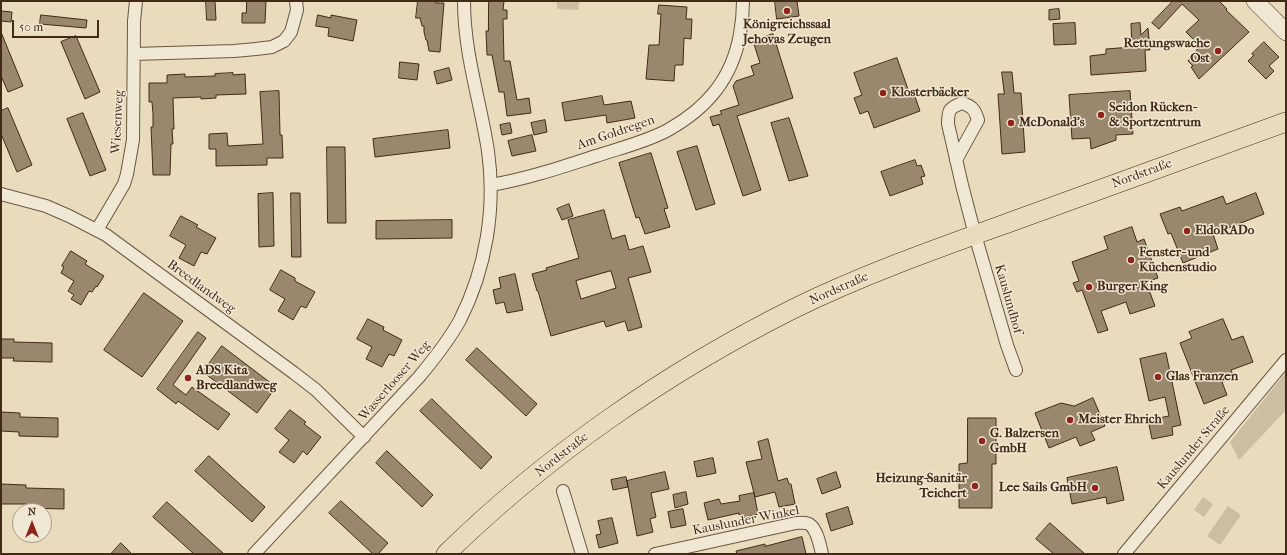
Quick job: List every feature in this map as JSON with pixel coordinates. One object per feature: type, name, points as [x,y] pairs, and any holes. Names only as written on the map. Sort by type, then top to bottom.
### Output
[{"type":"main road","name":"Nordstraße","points":[[446,554],[497,507],[555,460],[620,411],[690,366],[794,308],[858,280],[975,235],[1286,122]]},
{"type":"street","name":"Wiesenweg","points":[[98,230],[113,206],[128,174],[133,140],[134,21],[136,1]]},
{"type":"street","points":[[134,54],[234,51],[272,47],[284,41],[291,32],[297,10],[296,1]]},
{"type":"street","name":"Wasserlooser Weg","points":[[254,554],[420,377],[460,320],[472,294],[483,258],[490,209],[491,185],[488,151],[468,54],[464,23],[464,1]]},
{"type":"street","name":"Am Goldregen","points":[[491,185],[510,182],[572,164],[645,140],[667,130],[695,112],[712,96],[724,80],[731,66],[738,46],[743,1]]},
{"type":"street","points":[[1255,1],[1286,32]]},
{"type":"street","name":"Kauslundhof","points":[[956,160],[975,235],[1007,345],[1016,370]]},
{"type":"street","name":"Breedlandweg","points":[[1,194],[46,206],[98,230],[316,390],[364,437]]},
{"type":"street","name":"Kauslunder Straße","points":[[1124,554],[1286,360]]},
{"type":"street","points":[[563,491],[582,554]]},
{"type":"street","name":"Kauslunder Winkel","points":[[655,554],[803,522],[810,525],[815,532],[822,554]]},
{"type":"shaded area","points":[[557,1],[579,1],[578,10],[557,9]]},
{"type":"shaded area","points":[[1286,372],[1286,410],[1239,460],[1230,442]]},
{"type":"shaded area","points":[[1203,497],[1213,504],[1204,517],[1194,510]]},
{"type":"shaded area","points":[[1228,506],[1241,515],[1220,545],[1207,536]]},
{"type":"building","points":[[206,1],[215,1],[216,20],[207,20]]},
{"type":"building","points":[[247,1],[266,1],[265,23],[242,23],[242,13],[246,13]]},
{"type":"building","points":[[418,1],[436,1],[436,3],[444,3],[440,52],[429,51],[424,26],[422,26],[420,18],[416,18]]},
{"type":"building","points":[[489,1],[504,1],[503,10],[507,10],[507,19],[503,19],[504,61],[510,61],[517,100],[529,98],[531,113],[507,116],[504,92],[499,92],[492,55],[487,55],[486,31],[488,31]]},
{"type":"building","name":"Königreichssaal Jehovas Zeugen","points":[[775,1],[797,1],[799,16],[777,19]]},
{"type":"building","points":[[1173,1],[1219,1],[1227,9],[1226,10],[1249,32],[1199,79],[1191,67],[1193,66],[1188,61],[1200,46],[1186,32],[1199,20],[1182,4],[1159,29],[1152,23]]},
{"type":"building","points":[[659,5],[687,7],[686,19],[692,19],[691,39],[684,38],[683,65],[675,65],[674,81],[646,79],[649,45],[659,45],[661,14],[658,14]]},
{"type":"building","points":[[1059,9],[1060,19],[1049,20],[1049,10]]},
{"type":"building","points":[[1,11],[12,12],[11,22],[1,21]]},
{"type":"building","points":[[41,15],[87,20],[86,28],[40,24]]},
{"type":"building","points":[[318,15],[331,18],[331,15],[357,20],[353,41],[328,36],[329,28],[316,26]]},
{"type":"building","points":[[1075,23],[1076,44],[1054,45],[1053,24]]},
{"type":"building","points":[[1140,23],[1141,35],[1148,28],[1150,50],[1145,50],[1146,71],[1091,75],[1090,56],[1106,54],[1106,49],[1132,47],[1131,24]]},
{"type":"building","points":[[1,32],[23,86],[8,92],[1,76]]},
{"type":"building","points":[[773,34],[793,98],[737,116],[761,190],[743,196],[719,124],[713,126],[710,117],[722,114],[720,111],[739,105],[733,86],[736,81],[754,75],[751,66],[760,63],[753,41]]},
{"type":"building","points":[[76,36],[100,92],[85,99],[61,42]]},
{"type":"building","points":[[1264,42],[1279,57],[1269,66],[1274,71],[1266,79],[1248,61],[1254,55],[1252,54]]},
{"type":"building","name":"Klosterbäcker","points":[[897,58],[909,92],[913,91],[920,111],[874,128],[868,111],[860,114],[854,98],[862,95],[854,73]]},
{"type":"building","points":[[400,62],[419,64],[417,80],[399,78]]},
{"type":"building","points":[[449,68],[452,80],[437,84],[434,72]]},
{"type":"building","name":"McDonald's","points":[[1002,72],[1012,72],[1014,93],[1021,93],[1025,152],[1002,154],[998,94],[1004,94]]},
{"type":"building","points":[[233,73],[233,75],[245,74],[246,94],[216,95],[216,98],[201,99],[201,97],[173,98],[174,129],[172,129],[173,144],[171,144],[170,175],[153,175],[151,127],[153,127],[153,114],[152,102],[149,102],[149,83],[167,83],[167,75],[185,74],[185,77],[215,76],[215,74]]},
{"type":"building","points":[[279,91],[280,135],[282,135],[283,158],[267,158],[267,165],[216,166],[216,149],[209,149],[209,134],[227,133],[228,146],[263,144],[260,92]]},
{"type":"building","name":"Seidon Rücken- & Sportzentrum","points":[[1130,91],[1133,134],[1116,135],[1116,140],[1091,149],[1090,138],[1072,139],[1069,95]]},
{"type":"building","points":[[602,96],[604,105],[631,101],[635,118],[607,123],[606,115],[565,121],[562,103]]},
{"type":"building","points":[[8,108],[32,165],[17,172],[1,134],[1,111]]},
{"type":"building","points":[[83,113],[106,170],[90,176],[67,119]]},
{"type":"building","points":[[789,118],[808,176],[789,181],[771,123]]},
{"type":"building","points":[[545,120],[547,132],[534,135],[531,123]]},
{"type":"building","points":[[510,123],[512,133],[502,135],[500,125]]},
{"type":"building","points":[[448,130],[450,148],[375,157],[373,139]]},
{"type":"building","points":[[532,135],[536,151],[512,156],[508,141]]},
{"type":"building","points":[[697,146],[715,204],[696,210],[677,152]]},
{"type":"building","points":[[327,147],[345,147],[346,223],[328,223]]},
{"type":"building","points":[[651,153],[668,208],[664,209],[670,227],[645,234],[639,217],[636,218],[619,163]]},
{"type":"building","points":[[915,160],[917,166],[921,165],[925,176],[921,177],[923,184],[890,196],[881,172]]},
{"type":"building","points":[[273,193],[274,246],[259,247],[258,194]]},
{"type":"building","points":[[291,193],[300,193],[301,257],[292,257]]},
{"type":"building","points":[[1256,193],[1264,214],[1213,234],[1218,249],[1183,263],[1171,233],[1168,234],[1160,214],[1180,207],[1182,211],[1223,196],[1226,204]]},
{"type":"building","points":[[569,204],[573,216],[562,220],[557,209]]},
{"type":"building","points":[[604,210],[612,239],[625,235],[629,250],[643,246],[651,272],[628,278],[642,327],[628,331],[625,321],[606,327],[604,321],[551,336],[532,274],[579,258],[568,220]],"holes":[[[611,271],[616,288],[581,299],[576,281]]]},
{"type":"building","points":[[181,216],[198,225],[196,227],[216,238],[207,254],[201,252],[194,266],[179,258],[186,245],[170,236]]},
{"type":"building","points":[[452,220],[452,238],[376,239],[376,221]]},
{"type":"building","points":[[1132,227],[1137,242],[1144,239],[1158,278],[1146,282],[1155,306],[1130,314],[1126,302],[1101,311],[1108,330],[1098,333],[1082,290],[1077,292],[1073,283],[1079,281],[1072,262],[1108,249],[1104,237]]},
{"type":"building","points":[[71,251],[87,261],[85,264],[104,276],[92,292],[89,291],[81,305],[71,299],[74,295],[68,291],[74,281],[61,273],[64,267],[62,266]]},
{"type":"building","points":[[281,270],[295,278],[295,281],[315,292],[306,308],[301,306],[293,320],[278,311],[285,299],[270,290]]},
{"type":"building","points":[[515,274],[523,310],[507,313],[504,302],[496,304],[493,290],[501,288],[499,278]]},
{"type":"building","points":[[144,293],[183,321],[142,377],[104,350]]},
{"type":"building","points":[[368,319],[384,327],[383,330],[402,340],[394,356],[389,354],[382,367],[366,359],[372,347],[357,339]]},
{"type":"building","points":[[1223,319],[1232,340],[1243,336],[1253,362],[1231,370],[1234,377],[1222,382],[1227,395],[1204,404],[1180,343],[1192,338],[1189,332]]},
{"type":"building","points":[[198,332],[206,338],[173,385],[186,395],[192,387],[230,414],[218,430],[178,401],[176,404],[157,389]]},
{"type":"building","points":[[1,339],[14,339],[14,342],[52,343],[52,362],[13,361],[14,358],[1,358]]},
{"type":"building","points":[[222,346],[276,387],[257,413],[203,372]]},
{"type":"building","points":[[477,348],[537,404],[526,416],[466,360]]},
{"type":"building","name":"Glas Franzen","points":[[1166,353],[1181,425],[1172,427],[1173,435],[1152,439],[1148,420],[1169,416],[1165,397],[1149,401],[1140,359]]},
{"type":"building","name":"Meister Ehrich","points":[[1093,398],[1105,426],[1091,432],[1095,440],[1080,446],[1076,437],[1049,448],[1035,413],[1061,403],[1074,406]]},
{"type":"building","points":[[432,399],[492,457],[481,469],[420,411]]},
{"type":"building","points":[[290,410],[306,422],[304,424],[321,437],[307,455],[303,451],[294,463],[279,452],[289,440],[275,429]]},
{"type":"building","points":[[1,412],[20,413],[20,417],[58,418],[58,437],[19,436],[19,432],[1,431]]},
{"type":"building","points":[[968,418],[996,418],[996,464],[992,464],[992,508],[959,508],[959,464],[967,463]]},
{"type":"building","points":[[768,439],[778,481],[787,478],[789,484],[791,484],[795,504],[779,507],[775,492],[755,497],[746,462],[762,459],[758,442]]},
{"type":"building","points":[[387,451],[433,495],[422,507],[376,463]]},
{"type":"building","points":[[209,456],[265,507],[252,522],[195,471]]},
{"type":"building","points":[[713,458],[716,473],[697,477],[694,462]]},
{"type":"building","name":"Lee Sails GmbH","points":[[1117,467],[1124,500],[1107,504],[1106,497],[1072,504],[1067,478]]},
{"type":"building","points":[[665,472],[669,489],[651,493],[656,517],[650,519],[653,532],[637,536],[627,481]]},
{"type":"building","points":[[836,472],[841,487],[822,494],[817,479]]},
{"type":"building","points":[[626,477],[628,487],[613,490],[611,480]]},
{"type":"building","points":[[1,484],[26,485],[26,488],[64,489],[64,509],[52,509],[52,503],[1,504]]},
{"type":"building","points":[[686,492],[688,504],[675,508],[673,495]]},
{"type":"building","points":[[754,493],[758,514],[743,518],[743,515],[739,515],[739,513],[708,520],[704,503],[719,499],[721,504],[740,501],[739,496]]},
{"type":"building","points":[[341,501],[388,543],[378,554],[373,554],[329,513]]},
{"type":"building","points":[[167,502],[224,554],[194,554],[153,517]]},
{"type":"building","points":[[848,507],[853,524],[831,531],[826,514]]},
{"type":"building","points":[[683,509],[686,525],[671,528],[668,512]]},
{"type":"building","points":[[612,518],[618,543],[599,548],[596,535],[601,534],[598,521]]},
{"type":"building","points":[[1050,523],[1085,554],[1054,554],[1036,539]]},
{"type":"building","points":[[802,537],[806,554],[737,554],[736,551],[765,544],[765,546]]},
{"type":"building","points":[[121,543],[132,554],[111,554]]},
{"type":"place","name":"Königreichssaal Jehovas Zeugen","points":[[787,11]]},
{"type":"place","name":"Rettungswache Ost","points":[[1218,51]]},
{"type":"place","name":"Klosterbäcker","points":[[883,93]]},
{"type":"place","name":"Seidon Rücken- & Sportzentrum","points":[[1101,115]]},
{"type":"place","name":"McDonald's","points":[[1011,123]]},
{"type":"place","name":"EldoRADo","points":[[1187,231]]},
{"type":"place","name":"Fenster- und Küchenstudio","points":[[1131,260]]},
{"type":"place","name":"Burger King","points":[[1089,287]]},
{"type":"place","name":"Glas Franzen","points":[[1158,377]]},
{"type":"place","name":"ADS Kita Breedlandweg","points":[[188,378]]},
{"type":"place","name":"Meister Ehrich","points":[[1070,420]]},
{"type":"place","name":"G. Balzersen GmbH","points":[[982,441]]},
{"type":"place","name":"Heizung-Sanitär Teichert","points":[[975,486]]},
{"type":"place","name":"Lee Sails GmbH","points":[[1095,488]]}]
